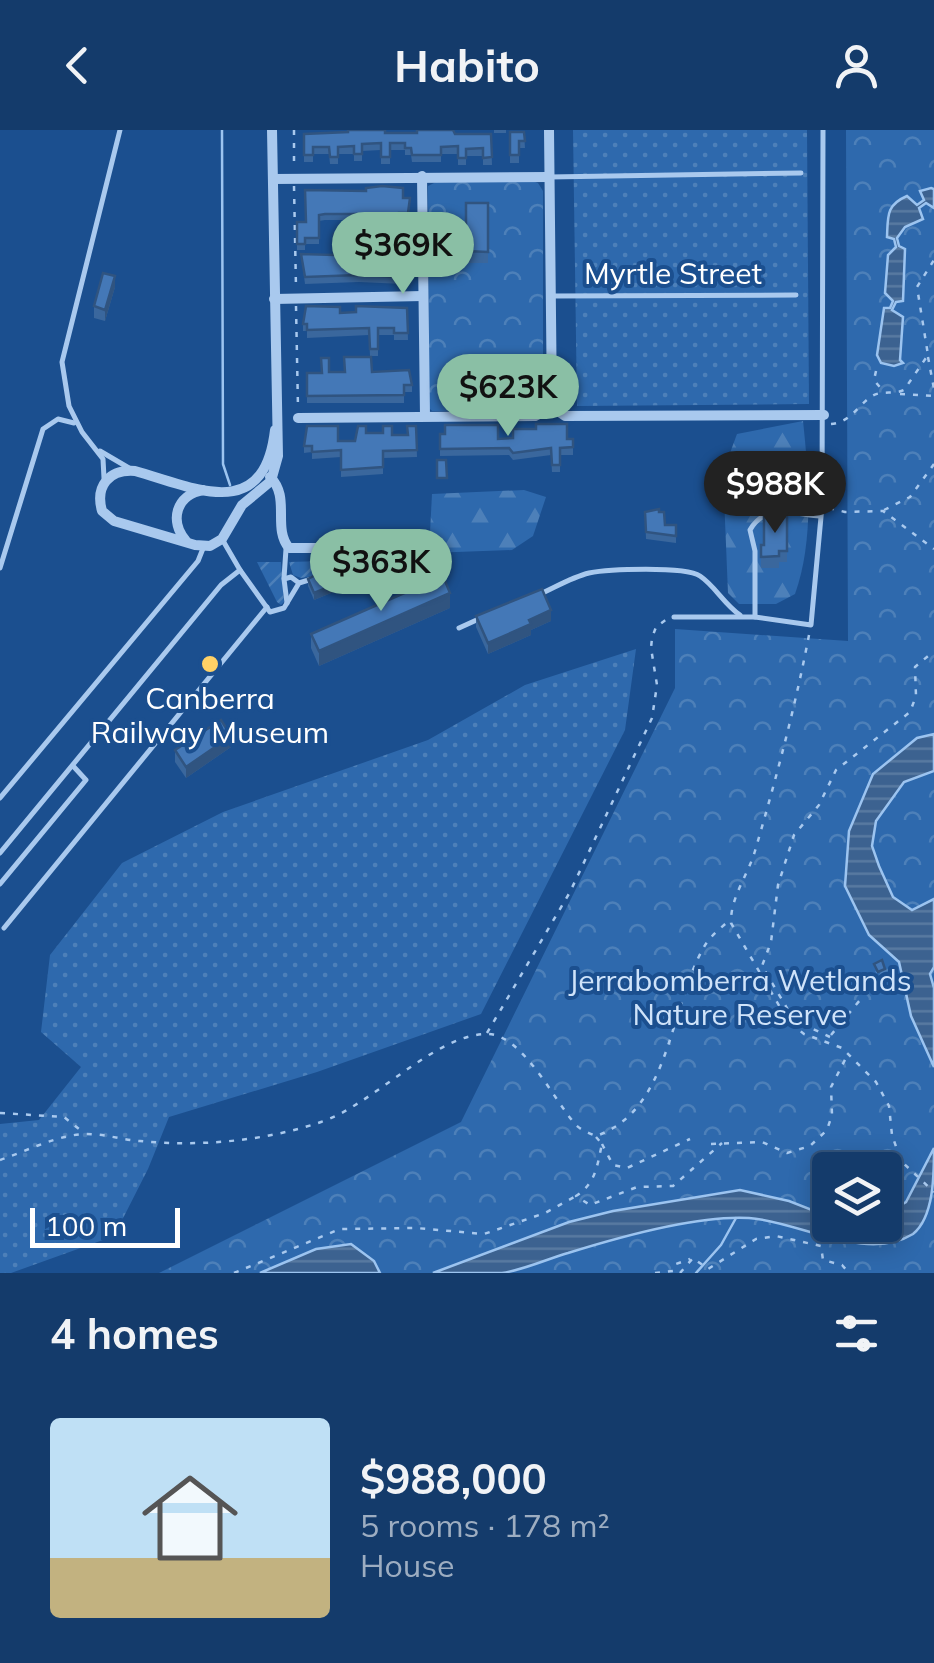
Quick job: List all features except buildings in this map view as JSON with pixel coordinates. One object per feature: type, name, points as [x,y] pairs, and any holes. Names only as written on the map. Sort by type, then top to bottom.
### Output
[{"type":"street","points":[[226,534],[231,512],[211,492],[135,471],[112,475],[100,489],[100,506],[110,520],[204,546],[226,534],[242,505],[272,478],[278,456],[272,130]]},
{"type":"street","points":[[549,130],[552,407]]},
{"type":"street","points":[[422,176],[424,416]]},
{"type":"street","points":[[273,180],[549,177]]},
{"type":"street","points":[[274,298],[423,296]]},
{"type":"street","points":[[552,407],[564,416],[824,420]]},
{"type":"street","points":[[298,418],[537,416],[552,407]]},
{"type":"street","points":[[191,544],[179,532],[176,514],[188,496],[236,491],[262,470],[275,430]]},
{"type":"street","points":[[262,470],[272,478],[282,497],[283,538],[287,546],[421,548]]},
{"type":"lane","points":[[100,489],[104,464],[79,428],[65,391],[63,354],[120,130]]},
{"type":"lane","points":[[674,616],[755,616],[811,625],[822,516],[823,130]]},
{"type":"lane","points":[[549,177],[801,173]]},
{"type":"lane","name":"Myrtle Street","points":[[550,296],[796,295]]},
{"type":"lane","points":[[0,568],[43,429],[53,420],[64,418],[79,428]]},
{"type":"lane","points":[[90,443],[135,471]]},
{"type":"lane","points":[[755,616],[756,551],[750,530],[753,523],[760,514],[774,512],[822,516]]},
{"type":"lane","points":[[226,534],[240,570],[274,622]]},
{"type":"lane","points":[[0,798],[198,561],[204,546]]},
{"type":"lane","points":[[287,546],[287,603]]},
{"type":"lane","points":[[524,601],[589,574],[674,569],[704,578],[724,604],[742,616]]},
{"type":"lane","points":[[0,853],[221,584],[240,570]]},
{"type":"lane","points":[[4,928],[268,610],[284,608],[300,583],[313,578]]},
{"type":"lane","points":[[284,579],[300,583]]},
{"type":"lane","points":[[458,628],[491,614]]},
{"type":"lane","points":[[0,884],[86,780],[74,766]]},
{"type":"path","points":[[294,130],[298,418]]},
{"type":"path","points":[[934,260],[917,287],[934,389]]},
{"type":"path","points":[[898,394],[928,355]]},
{"type":"path","points":[[876,371],[874,380],[882,386],[883,393]]},
{"type":"path","points":[[824,420],[842,423],[873,396],[883,393],[934,396]]},
{"type":"path","points":[[822,506],[845,512],[883,511],[910,497],[934,464]]},
{"type":"path","points":[[883,511],[934,549]]},
{"type":"path","points":[[486,1034],[570,892],[652,718],[657,696],[652,638],[656,627],[674,616]]},
{"type":"path","points":[[811,625],[797,704],[755,852],[732,905],[731,919],[737,938],[788,1022],[804,1034],[829,1039]]},
{"type":"path","points":[[934,651],[924,657],[914,672],[914,705],[870,746],[836,770],[819,806],[794,835],[778,885],[771,942],[762,966],[794,1020],[848,1053],[879,1086],[890,1111],[892,1135],[901,1161],[934,1192]]},
{"type":"path","points":[[596,1136],[613,1130],[629,1117],[651,1087],[706,943],[731,919]]},
{"type":"path","points":[[829,1039],[876,972]]},
{"type":"path","points":[[0,1160],[85,1134],[176,1142],[240,1140],[279,1133],[339,1115],[439,1050],[486,1034],[507,1042],[526,1058],[578,1128],[596,1136],[613,1165],[627,1168],[690,1139]]},
{"type":"path","points":[[710,1144],[762,1142],[787,1153],[820,1140],[830,1123],[833,1081],[848,1053]]},
{"type":"path","points":[[0,1113],[64,1117],[85,1134]]},
{"type":"path","points":[[576,1196],[590,1205],[637,1187],[673,1186],[722,1143]]},
{"type":"path","points":[[234,1273],[340,1230],[416,1228],[484,1234],[545,1213],[588,1188],[602,1144]]},
{"type":"path","points":[[655,1273],[672,1270],[676,1264],[690,1259],[708,1269],[756,1239],[776,1236],[821,1246],[824,1260],[849,1273]]},
{"type":"path","points":[[680,1273],[690,1259]]},
{"type":"green space","points":[[573,130],[807,130],[809,404],[577,406]]},
{"type":"green space","name":"Jerrabomberra Wetlands Nature Reserve","points":[[846,130],[934,130],[934,1273],[159,1273],[461,1122],[675,688],[675,629],[848,641]]},
{"type":"green space","points":[[532,181],[543,191],[543,406],[534,411],[432,411],[428,186],[436,182]]},
{"type":"green space","points":[[803,421],[807,531],[795,594],[776,604],[739,604],[728,593],[723,472],[737,434]]},
{"type":"green space","points":[[524,490],[546,497],[533,536],[512,550],[429,553],[432,494]]},
{"type":"green space","points":[[395,559],[393,569],[334,587],[315,581],[313,576],[293,575],[289,562]]},
{"type":"green space","points":[[257,562],[281,562],[281,605],[277,602]]},
{"type":"green space","points":[[636,649],[625,730],[481,1014],[317,1072],[169,1117],[114,1236],[11,1273],[0,1273],[0,1124],[39,1120],[81,1067],[41,1032],[50,955],[122,863],[223,812],[428,740],[525,685]]},
{"type":"shaded area","points":[[931,188],[934,208],[926,203],[919,208],[923,219],[905,227],[897,238],[899,246],[905,249],[903,301],[896,302],[892,310],[903,317],[903,363],[881,363],[877,355],[884,308],[890,308],[893,301],[885,293],[888,255],[896,247],[894,239],[887,237],[889,212],[907,196],[917,205],[924,200],[920,191]]},
{"type":"shaded area","points":[[934,734],[934,771],[904,782],[876,821],[872,846],[893,897],[912,910],[934,899],[934,967],[930,974],[934,988],[934,1067],[911,1016],[899,962],[869,935],[845,886],[849,831],[873,774],[917,738]]},
{"type":"shaded area","points":[[934,1148],[931,1195],[925,1217],[913,1234],[902,1239],[902,1204]]},
{"type":"shaded area","points":[[740,1190],[812,1210],[812,1233],[768,1221],[729,1218],[633,1235],[510,1272],[433,1273],[569,1222],[613,1211]]},
{"type":"shaded area","points":[[351,1244],[374,1261],[380,1273],[260,1273],[316,1249]]},
{"type":"waterway","points":[[222,130],[223,464],[230,485]]},
{"type":"waterway","points":[[696,1273],[721,1245],[736,1218]]},
{"type":"place","name":"Canberra Railway Museum","points":[[210,664]]}]
